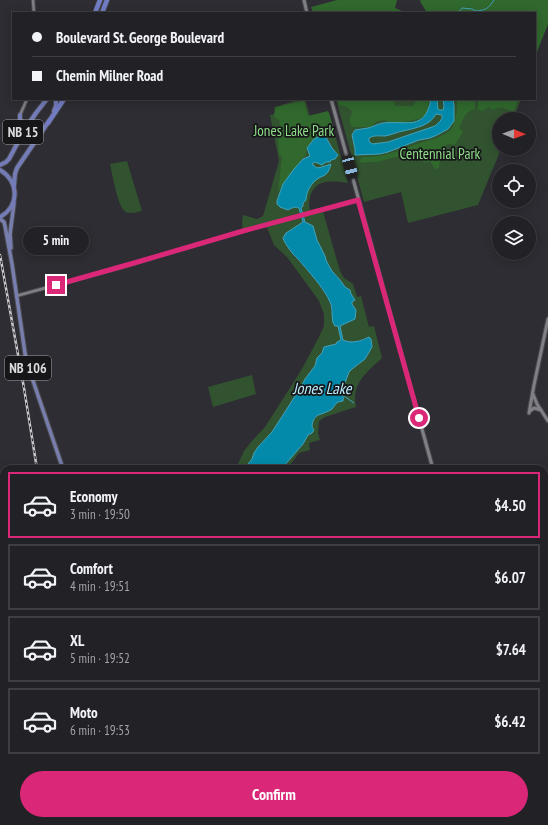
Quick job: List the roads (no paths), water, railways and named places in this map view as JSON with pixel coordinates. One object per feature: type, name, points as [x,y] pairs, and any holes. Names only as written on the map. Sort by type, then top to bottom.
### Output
[{"type":"highway","points":[[95,12],[100,0]]},
{"type":"highway","points":[[102,12],[107,0]]},
{"type":"highway","name":"NB 15","points":[[0,165],[9,159],[25,129],[46,100]]},
{"type":"highway","points":[[48,122],[55,108],[56,100]]},
{"type":"highway","name":"NB 15","points":[[14,186],[14,176],[17,168],[63,100]]},
{"type":"highway","points":[[20,115],[20,119],[25,129]]},
{"type":"highway","points":[[0,170],[7,175],[12,182],[15,193],[10,209],[0,218]]},
{"type":"main road","points":[[304,0],[307,12]]},
{"type":"main road","points":[[331,100],[432,465]]},
{"type":"main road","name":"NB 106","points":[[14,200],[10,234],[12,264],[28,365],[62,465]]},
{"type":"main road","name":"NB 106","points":[[0,218],[4,222],[12,264]]},
{"type":"main road","points":[[541,410],[534,408],[531,409],[529,413],[532,392],[548,319]]},
{"type":"main road","points":[[532,392],[548,421]]},
{"type":"street","points":[[33,0],[34,12]]},
{"type":"street","points":[[20,115],[27,100]]},
{"type":"street","points":[[16,296],[358,200]]},
{"type":"water","points":[[431,100],[437,100],[438,109],[443,110],[443,100],[453,100],[454,121],[448,129],[430,138],[419,140],[388,152],[380,154],[355,155],[352,135],[355,130],[368,128],[383,123],[413,122],[424,116]],"holes":[[[436,114],[442,115],[435,126],[388,142],[372,144],[369,141],[369,138],[373,136],[387,136],[422,126],[430,121]]]},
{"type":"water","name":"Jones Lake","points":[[324,134],[338,155],[335,159],[322,165],[315,162],[312,164],[317,168],[331,164],[326,174],[312,184],[307,193],[306,200],[301,208],[305,222],[313,226],[317,240],[329,266],[345,287],[350,290],[355,300],[352,304],[356,310],[355,319],[340,326],[343,340],[356,342],[369,337],[371,339],[372,347],[365,359],[349,372],[342,391],[343,401],[338,402],[332,409],[314,419],[312,427],[314,430],[308,435],[303,444],[285,465],[248,465],[258,447],[272,432],[305,379],[315,366],[317,358],[322,353],[324,347],[336,344],[341,340],[338,326],[335,326],[332,318],[331,305],[324,291],[285,243],[283,238],[286,233],[303,222],[299,208],[295,207],[288,210],[277,204],[283,184],[303,159],[310,156],[307,148],[314,139]]},
{"type":"waterway","points":[[459,12],[462,8],[476,11],[485,9],[494,0]]},
{"type":"waterway","points":[[344,396],[354,403]]},
{"type":"railway","points":[[0,255],[36,465]]},
{"type":"park label","name":"Jones Lake Park","points":[[294,130]]},
{"type":"park label","name":"Centennial Park","points":[[440,153]]}]
